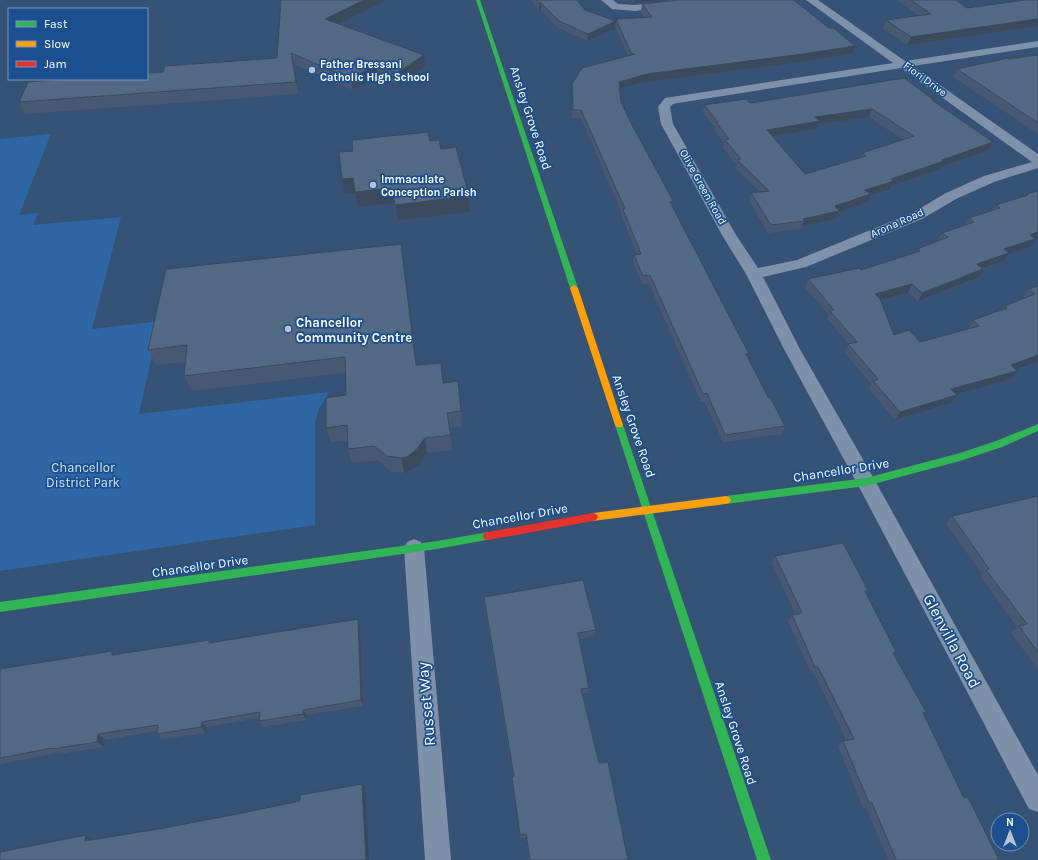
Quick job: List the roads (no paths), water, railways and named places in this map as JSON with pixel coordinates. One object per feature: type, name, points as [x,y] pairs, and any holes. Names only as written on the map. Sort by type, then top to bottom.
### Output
[{"type":"street","name":"Ansley Grove Road","points":[[478,0],[649,510],[764,860]]},
{"type":"street","points":[[606,0],[616,7],[635,8],[700,0]]},
{"type":"street","name":"Fiori Drive","points":[[811,0],[1038,160]]},
{"type":"street","points":[[905,65],[1038,44]]},
{"type":"street","name":"Olive Green Road","points":[[866,482],[793,351],[754,274],[667,124],[664,107],[670,101],[678,99],[905,65]]},
{"type":"street","name":"Arona Road","points":[[754,274],[801,264],[917,216],[951,196],[988,179],[1038,164]]},
{"type":"street","name":"Chancellor Drive","points":[[0,607],[414,548],[592,517],[866,482],[960,457],[999,444],[1038,427]]},
{"type":"street","name":"Glenvilla Road","points":[[866,482],[1038,800]]},
{"type":"street","name":"Russet Way","points":[[414,548],[438,860]]},
{"type":"place","name":"Father Bressani Catholic High School","points":[[312,70]]},
{"type":"place","name":"Immaculate Conception Parish","points":[[373,185]]},
{"type":"place","name":"Chancellor Community Centre","points":[[288,329]]},
{"type":"park label","name":"Chancellor District Park","points":[[83,474]]}]
